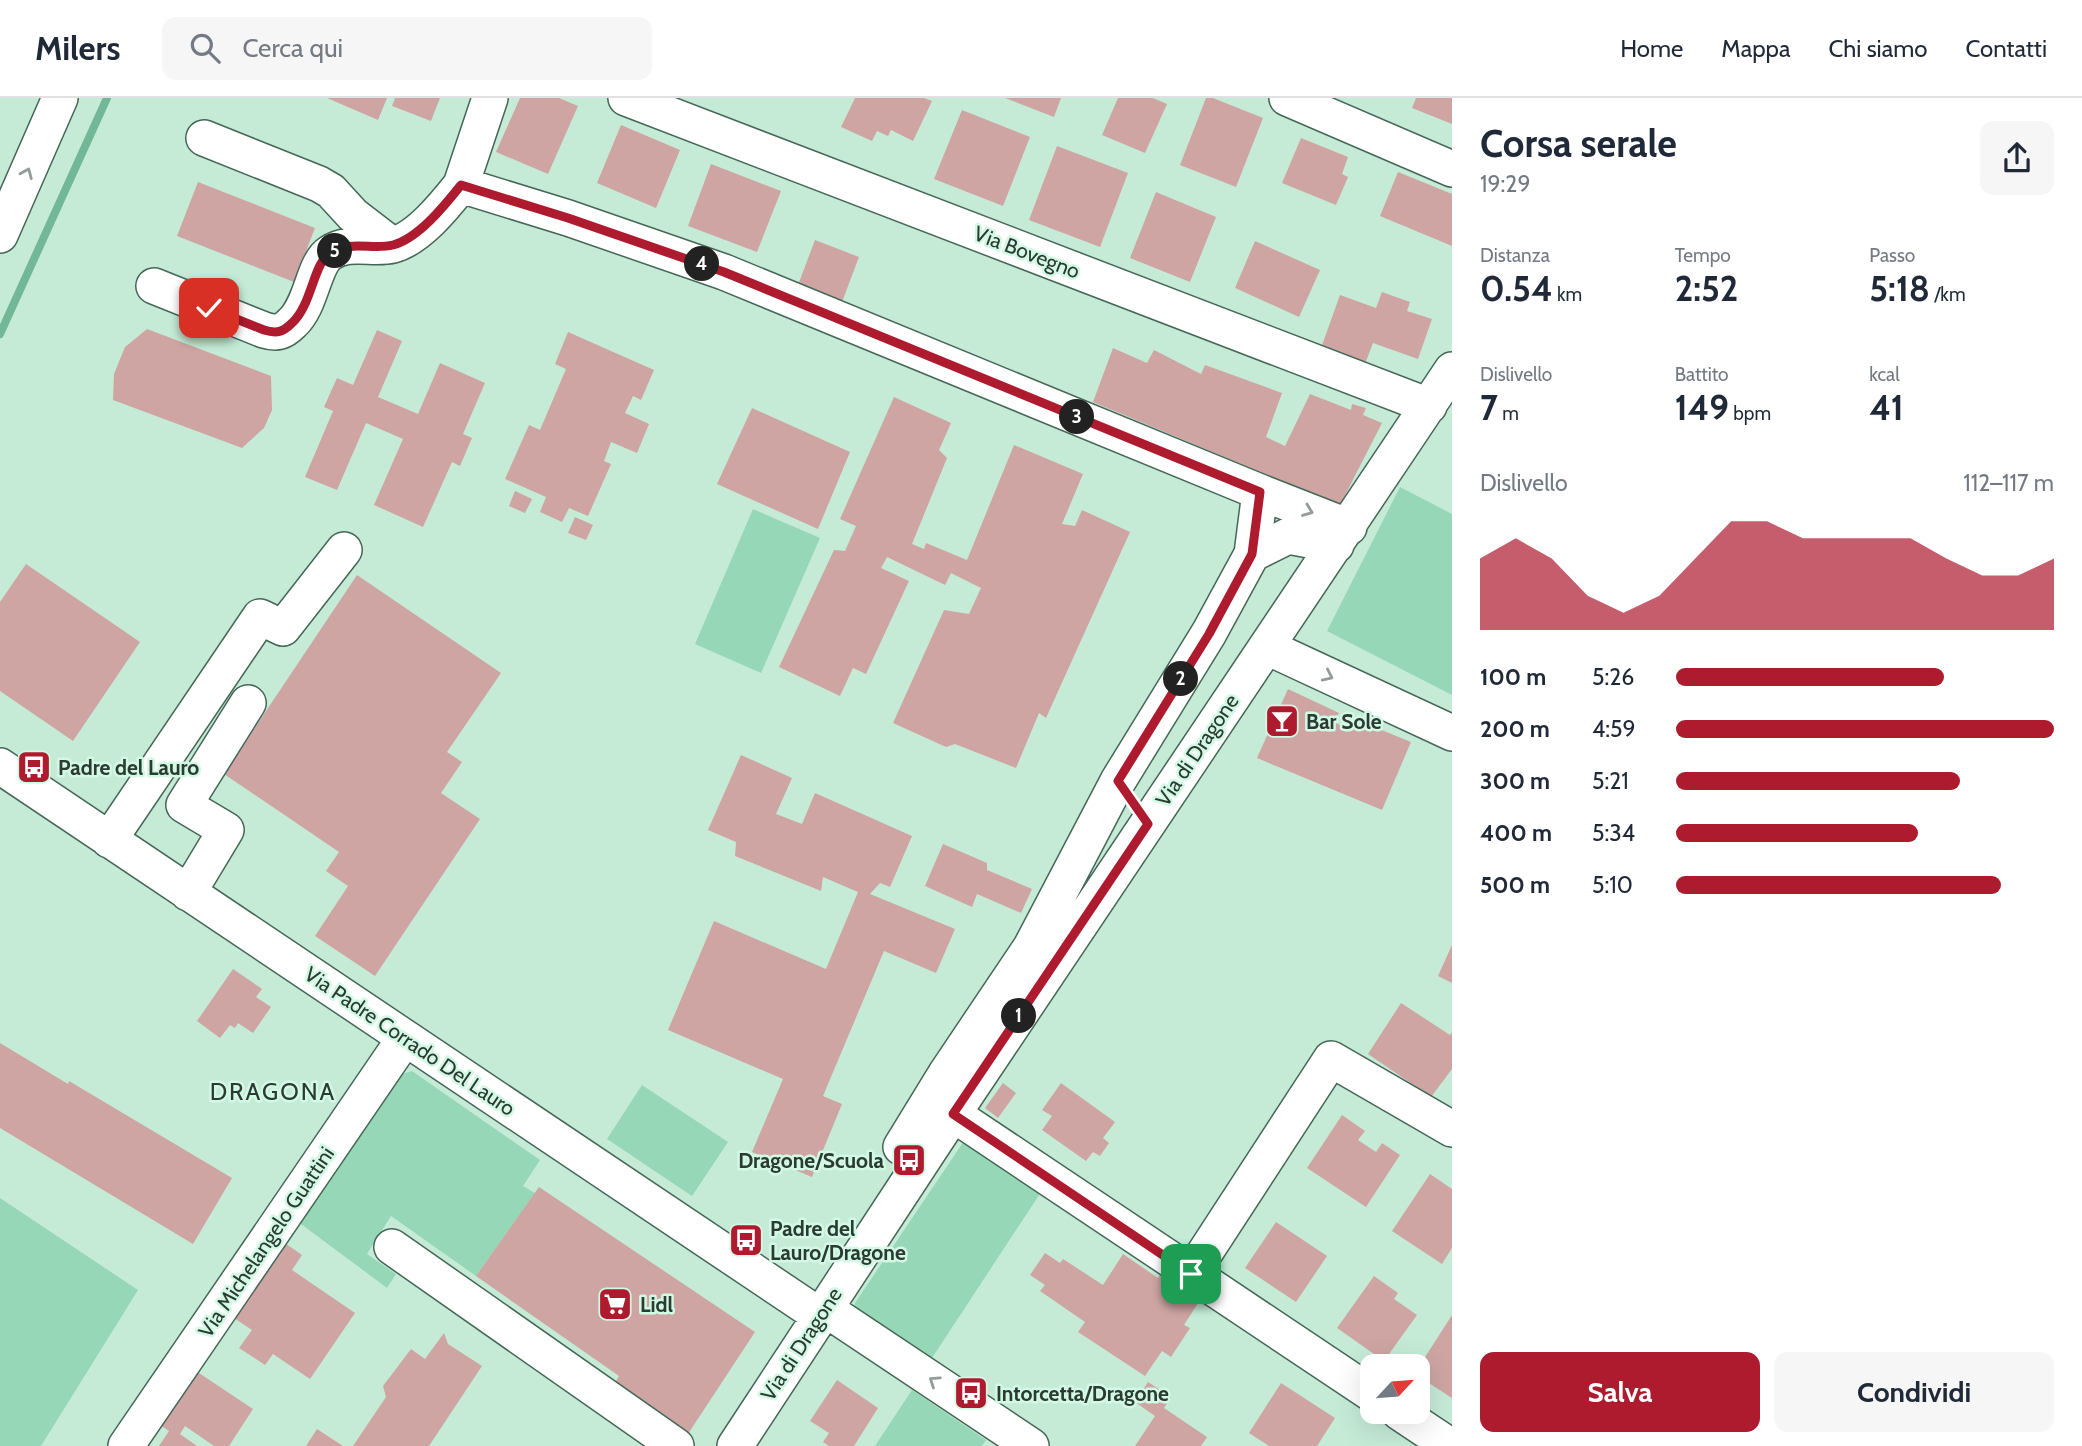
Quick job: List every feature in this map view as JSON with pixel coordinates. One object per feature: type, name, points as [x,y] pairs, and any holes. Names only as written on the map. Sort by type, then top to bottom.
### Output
[{"type":"street","points":[[0,235],[60,98]]},
{"type":"street","points":[[154,286],[272,333],[283,331],[302,314],[322,260],[330,252],[351,246],[393,245],[414,234],[447,202],[461,185],[490,98]]},
{"type":"street","name":"Via Bovegno","points":[[626,98],[1429,406]]},
{"type":"street","points":[[1287,98],[1452,169]]},
{"type":"street","points":[[204,138],[320,184],[331,191],[353,215],[393,245]]},
{"type":"street","points":[[461,185],[568,218],[724,272],[1260,492],[1343,536]]},
{"type":"street","name":"Via di Dragone","points":[[735,1446],[953,1114],[963,1073],[1148,824],[1452,370]]},
{"type":"street","points":[[901,1147],[963,1073],[1118,781],[1209,634],[1252,554],[1260,492]]},
{"type":"street","points":[[1252,554],[1288,536],[1343,536]]},
{"type":"street","points":[[109,840],[260,617],[283,628],[344,550]]},
{"type":"street","points":[[1267,647],[1452,733]]},
{"type":"street","points":[[188,893],[226,830],[184,805],[248,704]]},
{"type":"street","name":"Via Padre Corrado Del Lauro","points":[[0,766],[405,1038],[1031,1446]]},
{"type":"street","points":[[1118,781],[1148,824]]},
{"type":"street","name":"Via Michelangelo Guattini","points":[[126,1446],[405,1038]]},
{"type":"street","points":[[1191,1274],[1331,1059],[1452,1129]]},
{"type":"street","points":[[953,1114],[1360,1386]]},
{"type":"street","points":[[392,1247],[677,1446]]},
{"type":"street","points":[[1417,1424],[1450,1446]]},
{"type":"green space","points":[[1400,487],[1452,514],[1452,695],[1327,631]]},
{"type":"green space","points":[[753,509],[820,538],[761,673],[695,644]]},
{"type":"green space","points":[[412,1071],[540,1160],[523,1186],[535,1193],[476,1276],[391,1216],[367,1254],[396,1274],[387,1288],[297,1221],[399,1075]]},
{"type":"green space","points":[[642,1085],[728,1142],[692,1196],[607,1139]]},
{"type":"green space","points":[[964,1141],[1045,1186],[930,1361],[854,1311],[855,1303]]},
{"type":"green space","points":[[0,1198],[138,1290],[41,1446],[0,1446]]},
{"type":"green space","points":[[912,1390],[986,1440],[982,1446],[875,1446]]},
{"type":"building","points":[[327,98],[387,98],[378,120]]},
{"type":"building","points":[[395,98],[440,98],[431,121],[392,106]]},
{"type":"building","points":[[520,98],[559,98],[578,106],[548,174],[496,152]]},
{"type":"building","points":[[855,98],[924,98],[932,101],[913,141],[891,130],[888,136],[877,131],[872,141],[841,127]]},
{"type":"building","points":[[1005,98],[1061,98],[1054,117]]},
{"type":"building","points":[[1118,98],[1153,98],[1167,104],[1145,153],[1102,135]]},
{"type":"building","points":[[1206,98],[1213,98],[1263,118],[1236,187],[1180,165]]},
{"type":"building","points":[[1416,98],[1452,98],[1452,124],[1412,108]]},
{"type":"building","points":[[962,110],[1030,137],[1003,206],[934,179]]},
{"type":"building","points":[[621,125],[680,150],[656,208],[597,183]]},
{"type":"building","points":[[1301,138],[1348,157],[1342,174],[1348,177],[1336,205],[1282,183]]},
{"type":"building","points":[[1057,146],[1128,173],[1100,247],[1029,220]]},
{"type":"building","points":[[711,164],[781,191],[757,252],[688,226]]},
{"type":"building","points":[[1398,172],[1452,194],[1452,246],[1380,216]]},
{"type":"building","points":[[198,182],[315,228],[294,282],[177,236]]},
{"type":"building","points":[[1156,192],[1216,217],[1190,282],[1130,258]]},
{"type":"building","points":[[815,240],[859,257],[842,302],[798,285]]},
{"type":"building","points":[[1255,241],[1320,270],[1299,317],[1235,288]]},
{"type":"building","points":[[1382,292],[1410,302],[1407,311],[1432,319],[1418,359],[1373,343],[1365,364],[1321,348],[1340,295],[1376,308]]},
{"type":"building","points":[[147,329],[271,376],[272,410],[264,428],[242,448],[113,400],[114,374],[125,347]]},
{"type":"building","points":[[377,330],[402,341],[378,397],[418,414],[440,363],[485,383],[463,434],[472,438],[460,466],[452,462],[423,527],[374,505],[403,439],[366,423],[337,490],[305,477],[333,411],[324,407],[337,378],[353,385]]},
{"type":"building","points":[[568,332],[654,370],[641,400],[633,396],[625,413],[649,424],[637,453],[611,442],[604,461],[611,464],[588,516],[569,508],[562,522],[540,512],[546,497],[505,479],[529,425],[540,430],[566,369],[555,364]]},
{"type":"building","points":[[1113,348],[1147,363],[1154,350],[1201,374],[1205,365],[1282,393],[1266,437],[1285,446],[1310,394],[1351,410],[1352,404],[1366,408],[1363,415],[1382,423],[1340,505],[1093,402]]},
{"type":"building","points":[[894,397],[951,423],[939,450],[947,458],[912,544],[924,549],[926,543],[967,560],[1014,445],[1083,474],[1062,524],[1075,526],[1082,510],[1130,532],[1046,718],[1039,713],[1016,768],[955,744],[946,747],[893,723],[944,610],[969,614],[981,588],[951,573],[945,585],[887,557],[881,568],[909,581],[866,674],[853,668],[840,696],[779,667],[834,550],[845,551],[856,526],[840,519]]},
{"type":"building","points":[[752,408],[850,452],[818,529],[717,484]]},
{"type":"building","points":[[515,491],[532,499],[525,513],[509,506]]},
{"type":"building","points":[[575,517],[593,525],[586,540],[568,533]]},
{"type":"building","points":[[26,564],[140,642],[73,741],[0,691],[0,602]]},
{"type":"building","points":[[357,575],[501,673],[447,752],[462,762],[441,793],[480,819],[375,976],[315,936],[348,886],[326,871],[339,852],[224,774]]},
{"type":"building","points":[[1288,689],[1339,713],[1334,722],[1352,731],[1357,720],[1411,742],[1382,810],[1257,758]]},
{"type":"building","points":[[741,755],[792,778],[776,814],[802,824],[815,793],[912,836],[890,887],[880,883],[870,894],[955,929],[936,973],[884,951],[823,1096],[842,1104],[812,1177],[752,1152],[783,1079],[668,1030],[714,921],[826,969],[858,892],[823,877],[821,891],[735,856],[736,842],[708,830]]},
{"type":"building","points":[[943,844],[987,863],[987,870],[1032,889],[1021,913],[977,894],[972,907],[925,886]]},
{"type":"building","points":[[1452,945],[1452,983],[1438,976]]},
{"type":"building","points":[[233,969],[262,989],[256,997],[271,1007],[253,1033],[238,1023],[235,1028],[230,1025],[220,1038],[197,1021]]},
{"type":"building","points":[[1401,1003],[1450,1035],[1452,1032],[1452,1069],[1431,1097],[1368,1054]]},
{"type":"building","points":[[0,1043],[232,1178],[193,1244],[0,1128]]},
{"type":"building","points":[[1003,1083],[1016,1093],[998,1118],[985,1108]]},
{"type":"building","points":[[1061,1083],[1115,1122],[1103,1138],[1109,1143],[1100,1156],[1093,1152],[1086,1161],[1042,1130],[1052,1116],[1042,1110]]},
{"type":"building","points":[[1342,1115],[1365,1131],[1358,1140],[1376,1152],[1382,1143],[1400,1155],[1366,1207],[1307,1168]]},
{"type":"building","points":[[1430,1174],[1452,1189],[1452,1248],[1442,1264],[1392,1231]]},
{"type":"building","name":"Lidl","points":[[539,1187],[755,1332],[686,1437],[612,1388],[619,1376],[476,1276]]},
{"type":"building","points":[[1276,1222],[1327,1256],[1296,1302],[1245,1268]]},
{"type":"building","points":[[279,1239],[302,1255],[292,1270],[355,1313],[310,1379],[273,1354],[265,1365],[239,1348],[252,1330],[228,1314]]},
{"type":"building","points":[[1045,1253],[1060,1263],[1063,1259],[1103,1285],[1123,1254],[1158,1278],[1166,1266],[1205,1292],[1184,1325],[1190,1328],[1171,1357],[1162,1351],[1145,1376],[1078,1332],[1085,1322],[1040,1291],[1045,1285],[1030,1275]]},
{"type":"building","points":[[1374,1276],[1398,1293],[1394,1299],[1417,1315],[1389,1354],[1374,1354],[1337,1328]]},
{"type":"building","points":[[1452,1315],[1452,1398],[1430,1384],[1430,1354],[1427,1354]]},
{"type":"building","points":[[444,1333],[448,1344],[482,1366],[429,1446],[353,1446],[386,1397],[383,1386],[411,1349],[425,1359]]},
{"type":"building","points":[[193,1369],[253,1409],[229,1446],[214,1446],[185,1426],[180,1434],[197,1446],[159,1446],[169,1431],[157,1423]]},
{"type":"building","points":[[837,1380],[878,1408],[854,1446],[829,1446],[823,1442],[829,1433],[810,1421]]},
{"type":"building","points":[[1148,1382],[1171,1397],[1164,1408],[1207,1437],[1201,1446],[1135,1446],[1155,1416],[1135,1402]]},
{"type":"building","points":[[1281,1383],[1335,1418],[1317,1446],[1269,1446],[1249,1433]]},
{"type":"building","points":[[317,1429],[343,1446],[306,1446]]},
{"type":"waterway","points":[[0,334],[107,98]]},
{"type":"place","name":"Bar Sole","points":[[1282,721]]},
{"type":"place","name":"Padre del Lauro","points":[[34,767]]},
{"type":"place","name":"Dragone/Scuola","points":[[909,1160]]},
{"type":"place","name":"Padre del Lauro/Dragone","points":[[746,1240]]},
{"type":"place","name":"Lidl","points":[[615,1304]]},
{"type":"place","name":"Intorcetta/Dragone","points":[[971,1393]]},
{"type":"district","name":"DRAGONA","points":[[273,1091]]},
{"type":"route","points":[[209,308],[272,333],[283,331],[302,314],[322,260],[330,252],[351,246],[393,245],[414,234],[461,185],[568,218],[724,272],[1260,492],[1252,554],[1209,634],[1118,781],[1148,824],[953,1114],[1191,1274]]}]
